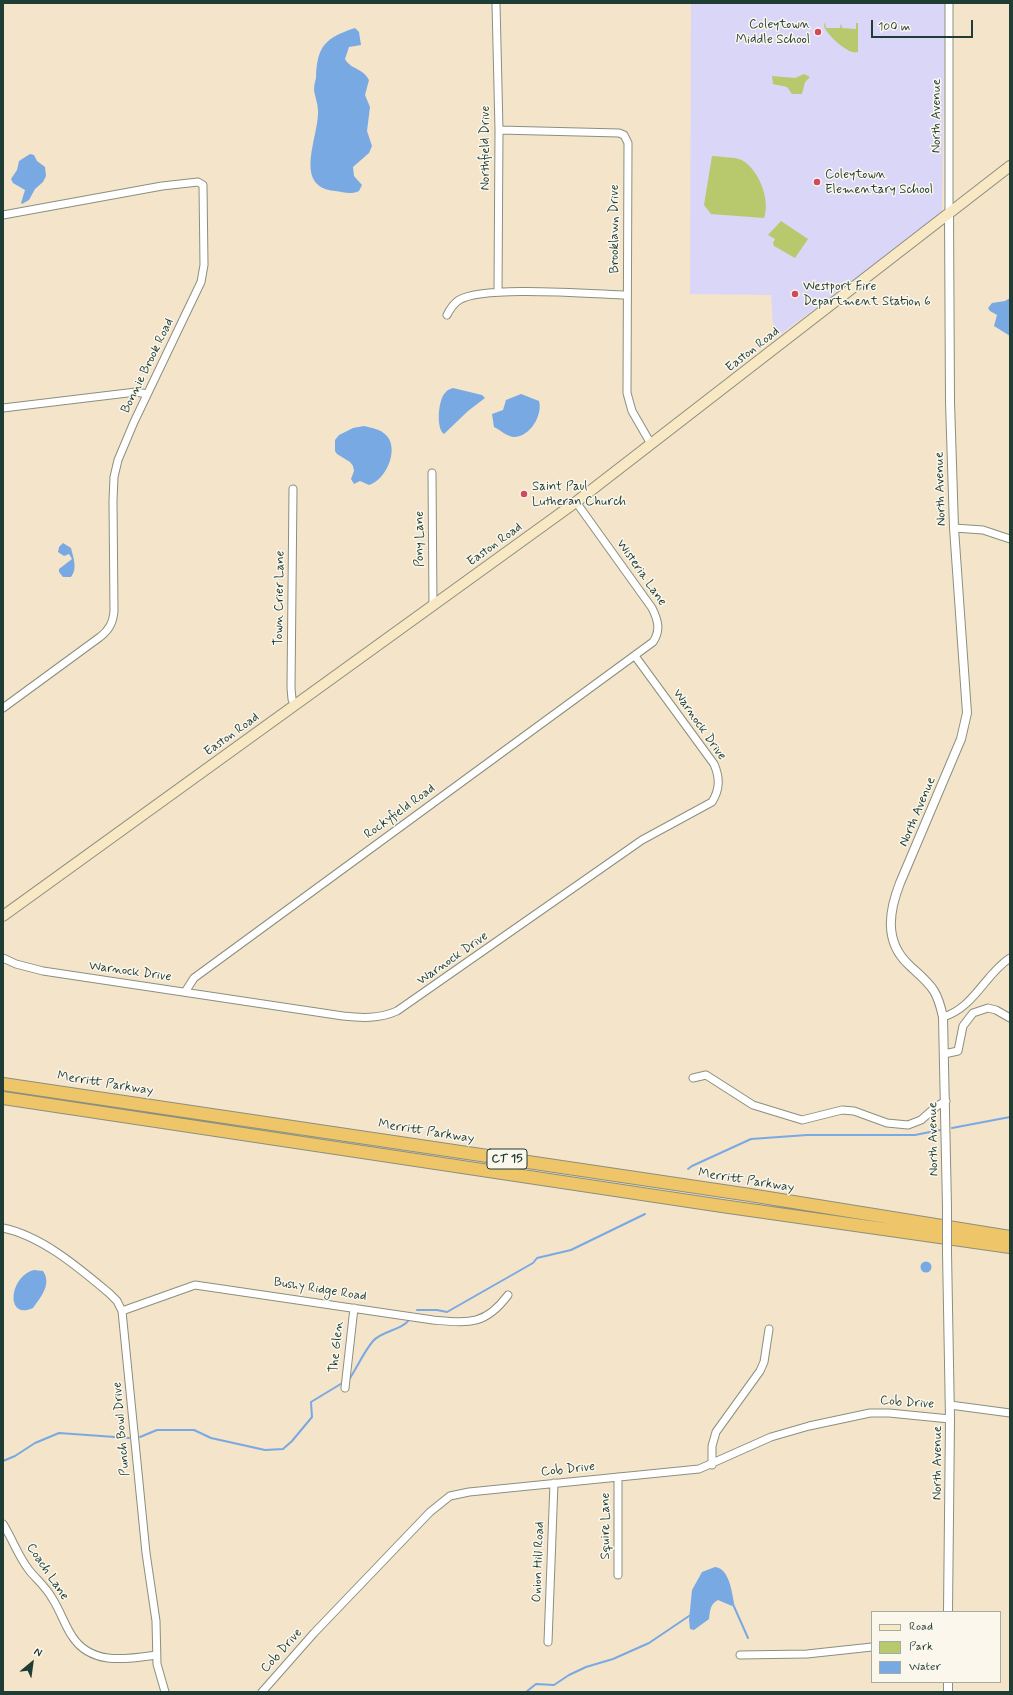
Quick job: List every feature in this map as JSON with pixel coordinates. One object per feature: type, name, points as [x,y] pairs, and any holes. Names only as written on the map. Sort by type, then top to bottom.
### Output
[{"type":"highway","name":"Merritt Parkway","points":[[3,1084],[734,1193],[1010,1237]]},
{"type":"highway","name":"Merritt Parkway","points":[[3,1098],[722,1206],[1010,1247]]},
{"type":"main road","name":"Easton Road","points":[[3,916],[576,502],[1010,166]]},
{"type":"street","name":"Northfield Drive","points":[[496,3],[499,130],[498,292]]},
{"type":"street","name":"North Avenue","points":[[948,1611],[950,1405],[946,1101],[943,1017],[940,1003],[933,989],[906,962],[895,948],[891,933],[890,919],[896,893],[958,748],[966,724],[967,700],[954,528],[950,402],[949,3]]},
{"type":"street","name":"Brooklawn Drive","points":[[499,130],[611,133],[624,135],[628,143],[626,376],[628,402],[651,444]]},
{"type":"street","name":"Bonnie Brook Road","points":[[3,215],[162,186],[198,182],[203,185],[204,265],[201,282],[126,439],[114,477],[114,611],[112,622],[107,631],[100,637],[3,708]]},
{"type":"street","points":[[448,315],[453,305],[464,298],[498,292],[626,295]]},
{"type":"street","points":[[3,408],[136,392],[147,394]]},
{"type":"street","name":"Pony Lane","points":[[432,473],[433,606]]},
{"type":"street","name":"Town Crier Lane","points":[[293,492],[291,688],[292,699],[295,706]]},
{"type":"street","name":"Wisteria Lane","points":[[576,502],[648,602],[657,618],[658,629],[656,636],[649,646],[635,656]]},
{"type":"street","points":[[954,528],[983,530],[1010,539]]},
{"type":"street","name":"Warnock Drive","points":[[3,958],[16,964],[43,971],[343,1016],[370,1018],[391,1014],[428,991],[642,840],[712,802],[717,794],[718,783],[714,764],[635,656]]},
{"type":"street","name":"Rockyfield Road","points":[[185,992],[191,981],[211,965],[635,656]]},
{"type":"street","points":[[943,1017],[954,1014],[968,1003],[1010,958]]},
{"type":"street","points":[[944,1054],[958,1051],[963,1026],[974,1013],[981,1009],[988,1008],[996,1010],[1010,1018]]},
{"type":"street","points":[[693,1078],[706,1075],[753,1105],[802,1120],[842,1110],[854,1111],[888,1123],[908,1125],[921,1120],[937,1106],[946,1101]]},
{"type":"street","name":"Punch Bowl Drive","points":[[3,1228],[29,1236],[48,1247],[109,1293],[120,1305],[122,1311],[146,1553],[156,1621],[156,1655],[158,1676],[164,1692]]},
{"type":"street","name":"Bushy Ridge Road","points":[[122,1311],[195,1285],[433,1320],[472,1322],[488,1315],[501,1304],[508,1295]]},
{"type":"street","name":"The Glen","points":[[345,1388],[354,1308]]},
{"type":"street","points":[[712,1465],[714,1436],[760,1371],[765,1356],[769,1329]]},
{"type":"street","points":[[950,1405],[1010,1413]]},
{"type":"street","name":"Cob Drive","points":[[262,1692],[318,1629],[444,1500],[462,1493],[688,1471],[712,1465],[771,1437],[809,1426],[858,1416],[884,1412],[950,1419]]},
{"type":"street","name":"Squire Lane","points":[[618,1477],[618,1575]]},
{"type":"street","name":"Onion Hill Road","points":[[548,1642],[554,1483]]},
{"type":"street","name":"Coach Lane","points":[[3,1524],[28,1569],[42,1582],[52,1597],[72,1637],[83,1648],[94,1655],[115,1660],[156,1655]]},
{"type":"street","points":[[740,1655],[806,1654],[871,1647]]},
{"type":"shaded area","name":"Coleytown Elementary School","points":[[691,3],[945,3],[942,214],[774,339],[771,295],[690,294]]},
{"type":"green space","points":[[825,22],[826,28],[840,28],[841,23],[842,28],[856,29],[856,23],[858,23],[858,52],[849,51],[838,44],[826,30],[824,26]]},
{"type":"green space","points":[[804,74],[810,77],[805,82],[802,94],[792,94],[787,87],[773,84],[772,76],[795,78]]},
{"type":"green space","points":[[712,156],[739,159],[752,169],[761,184],[764,193],[766,211],[764,218],[711,214],[704,205]]},
{"type":"green space","points":[[781,221],[808,239],[795,258],[774,246],[773,243],[775,239],[768,235]]},
{"type":"water","points":[[355,28],[359,32],[361,45],[349,47],[345,59],[350,65],[363,73],[369,80],[365,95],[370,107],[367,131],[372,146],[369,153],[353,167],[354,176],[362,185],[359,191],[350,193],[322,187],[314,180],[311,171],[311,159],[318,108],[314,86],[318,58],[325,45],[330,40]]},
{"type":"water","points":[[30,154],[34,155],[37,161],[45,167],[46,176],[43,182],[35,189],[29,200],[22,204],[25,190],[13,183],[11,179],[17,170],[19,161]]},
{"type":"water","points":[[1010,298],[1010,336],[994,326],[997,315],[988,308],[992,303],[1005,301]]},
{"type":"water","points":[[453,388],[482,395],[485,398],[468,411],[444,434],[441,431],[439,421],[439,408],[445,393]]},
{"type":"water","points":[[521,394],[539,401],[539,413],[530,429],[520,436],[512,437],[494,427],[492,414],[503,410],[506,400]]},
{"type":"water","points":[[364,426],[376,429],[385,434],[392,449],[389,464],[385,471],[381,477],[369,485],[360,481],[354,484],[351,479],[354,471],[353,466],[335,451],[335,440],[339,435],[353,428]]},
{"type":"water","points":[[63,543],[71,548],[74,559],[75,566],[71,577],[63,577],[59,572],[59,569],[72,559],[69,554],[64,556],[58,552],[59,547]]},
{"type":"water","points":[[926,1261],[930,1263],[932,1267],[930,1271],[926,1273],[922,1271],[920,1267],[922,1263]]},
{"type":"water","points":[[34,1270],[43,1271],[46,1286],[33,1308],[24,1310],[18,1308],[14,1303],[15,1288],[19,1280]]},
{"type":"water","points":[[715,1567],[720,1568],[727,1576],[734,1603],[732,1606],[718,1600],[712,1606],[709,1619],[694,1630],[690,1629],[689,1620],[692,1590],[702,1572]]},
{"type":"waterway","points":[[952,1128],[1010,1117]]},
{"type":"waterway","points":[[688,1169],[751,1139],[807,1135],[915,1135],[940,1130]]},
{"type":"waterway","points":[[417,1310],[437,1310],[447,1312],[533,1263],[537,1258],[571,1250],[645,1214]]},
{"type":"waterway","points":[[348,1381],[373,1341],[377,1337],[402,1326],[410,1319]]},
{"type":"waterway","points":[[140,1437],[157,1430],[194,1430],[211,1438],[265,1450],[283,1449],[292,1441],[312,1417],[311,1402],[344,1382]]},
{"type":"waterway","points":[[3,1461],[15,1456],[35,1443],[59,1433],[129,1438]]},
{"type":"waterway","points":[[732,1602],[748,1638]]},
{"type":"waterway","points":[[526,1692],[536,1684],[554,1685],[569,1675],[586,1667],[613,1659],[649,1643],[692,1614]]},
{"type":"place","name":"Coleytown Middle School","points":[[818,32]]},
{"type":"place","name":"Coleytown Elementary School","points":[[817,182]]},
{"type":"place","name":"Westport Fire Department Station 6","points":[[795,294]]},
{"type":"place","name":"Saint Paul Lutheran Church","points":[[524,494]]}]
